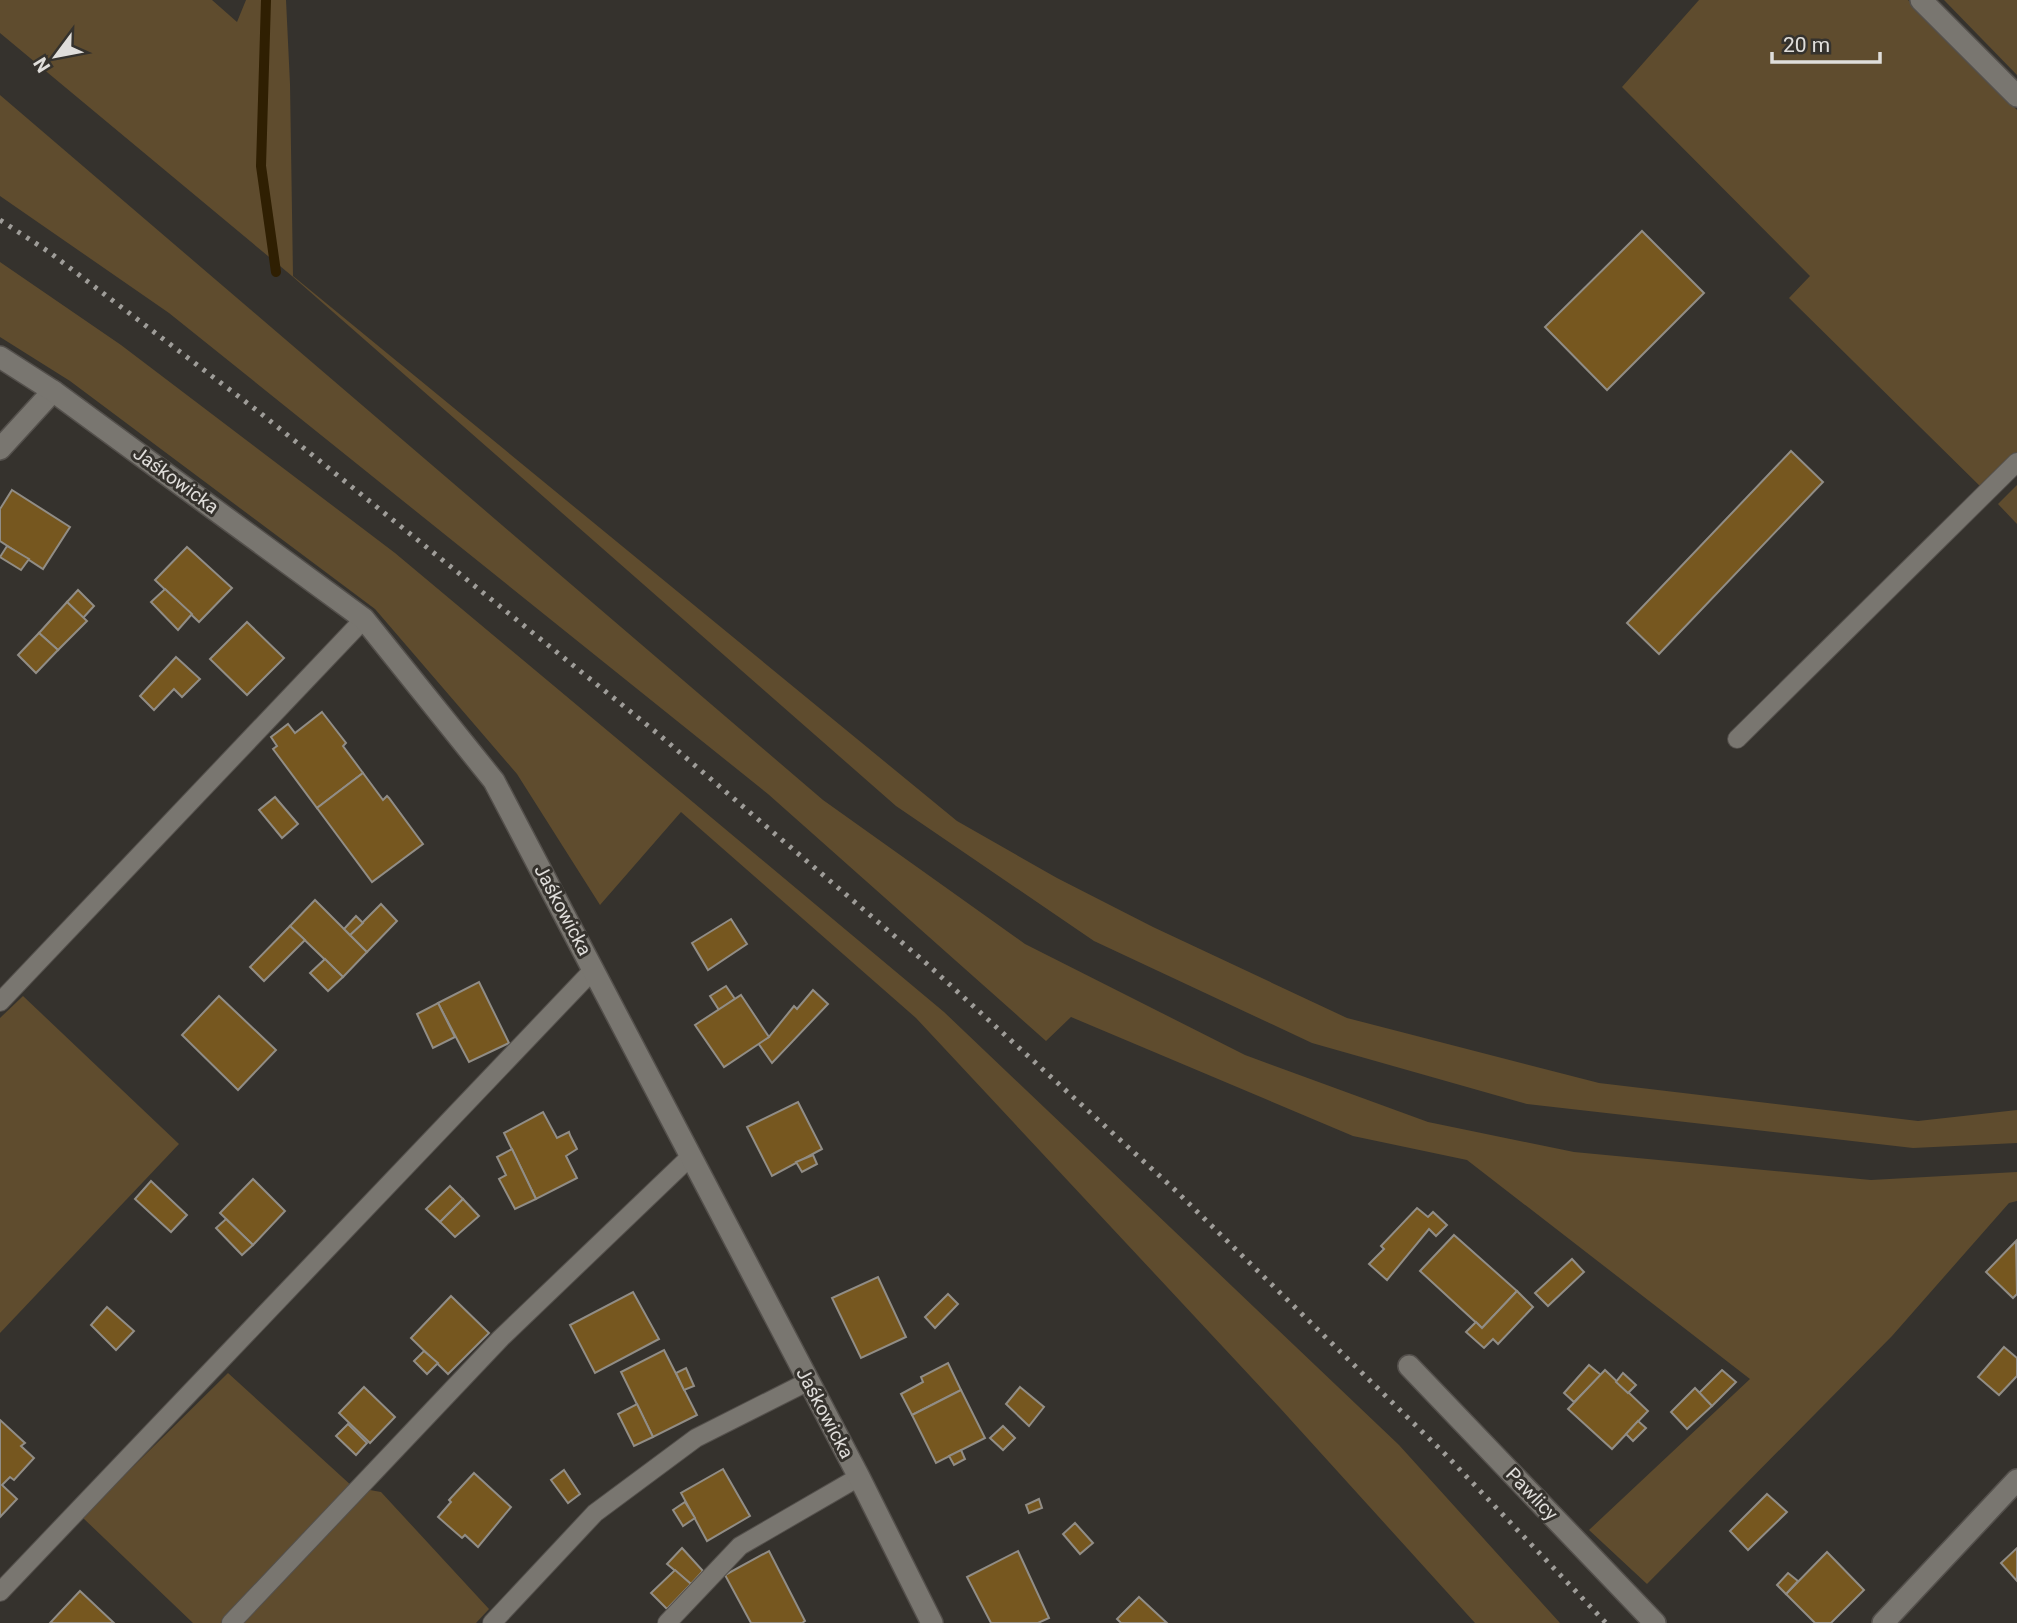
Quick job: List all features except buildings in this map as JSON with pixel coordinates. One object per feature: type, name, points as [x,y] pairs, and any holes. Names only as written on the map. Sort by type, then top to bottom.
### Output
[{"type":"street","points":[[1921,0],[2017,96]]},
{"type":"street","name":"Jaśkowicka","points":[[0,357],[53,391],[364,618],[494,781],[859,1477],[932,1623]]},
{"type":"street","points":[[0,449],[53,391]]},
{"type":"street","name":"Pawlicy","points":[[1409,1366],[1656,1623]]},
{"type":"street","points":[[1883,1623],[2017,1480]]},
{"type":"lane","points":[[1737,739],[2017,462]]},
{"type":"lane","points":[[0,1002],[364,618]]},
{"type":"lane","points":[[0,1592],[594,969]]},
{"type":"lane","points":[[231,1623],[501,1338],[691,1156]]},
{"type":"lane","points":[[492,1623],[595,1513],[696,1438],[809,1381]]},
{"type":"lane","points":[[667,1623],[740,1545],[859,1477]]},
{"type":"shaded area","points":[[0,0],[212,0],[237,22],[246,0],[286,0],[293,276],[957,821],[1057,878],[1153,927],[1347,1018],[1599,1083],[1918,1121],[2017,1110],[2017,1143],[1913,1148],[1527,1104],[1312,1043],[1094,941],[896,806],[292,276],[0,33]]},
{"type":"shaded area","points":[[1699,0],[1908,0],[2017,110],[2017,462],[1986,492],[1789,298],[1810,276],[1622,87]]},
{"type":"shaded area","points":[[1944,0],[2017,0],[2017,75]]},
{"type":"shaded area","points":[[0,95],[823,800],[1025,944],[1245,1055],[1428,1122],[1574,1152],[1871,1180],[2017,1172],[2017,1201],[2009,1203],[1892,1336],[1647,1584],[1589,1530],[1750,1379],[1467,1160],[1353,1136],[1071,1017],[1046,1041],[768,794],[169,313],[0,196]]},
{"type":"shaded area","points":[[0,262],[121,345],[395,553],[944,1012],[1399,1445],[1560,1623],[1475,1623],[1280,1408],[916,1018],[681,812],[600,905],[517,774],[375,609],[70,381],[0,337]]},
{"type":"shaded area","points":[[2017,485],[2017,524],[1998,504]]},
{"type":"shaded area","points":[[23,996],[179,1144],[0,1333],[0,1018]]},
{"type":"shaded area","points":[[228,1373],[353,1487],[381,1492],[489,1609],[476,1623],[193,1623],[82,1517]]},
{"type":"waterway","points":[[266,0],[261,166],[276,272]]},
{"type":"railway","points":[[0,220],[49,252],[259,412],[657,733],[926,963],[1174,1189],[1446,1455],[1606,1623]]}]
